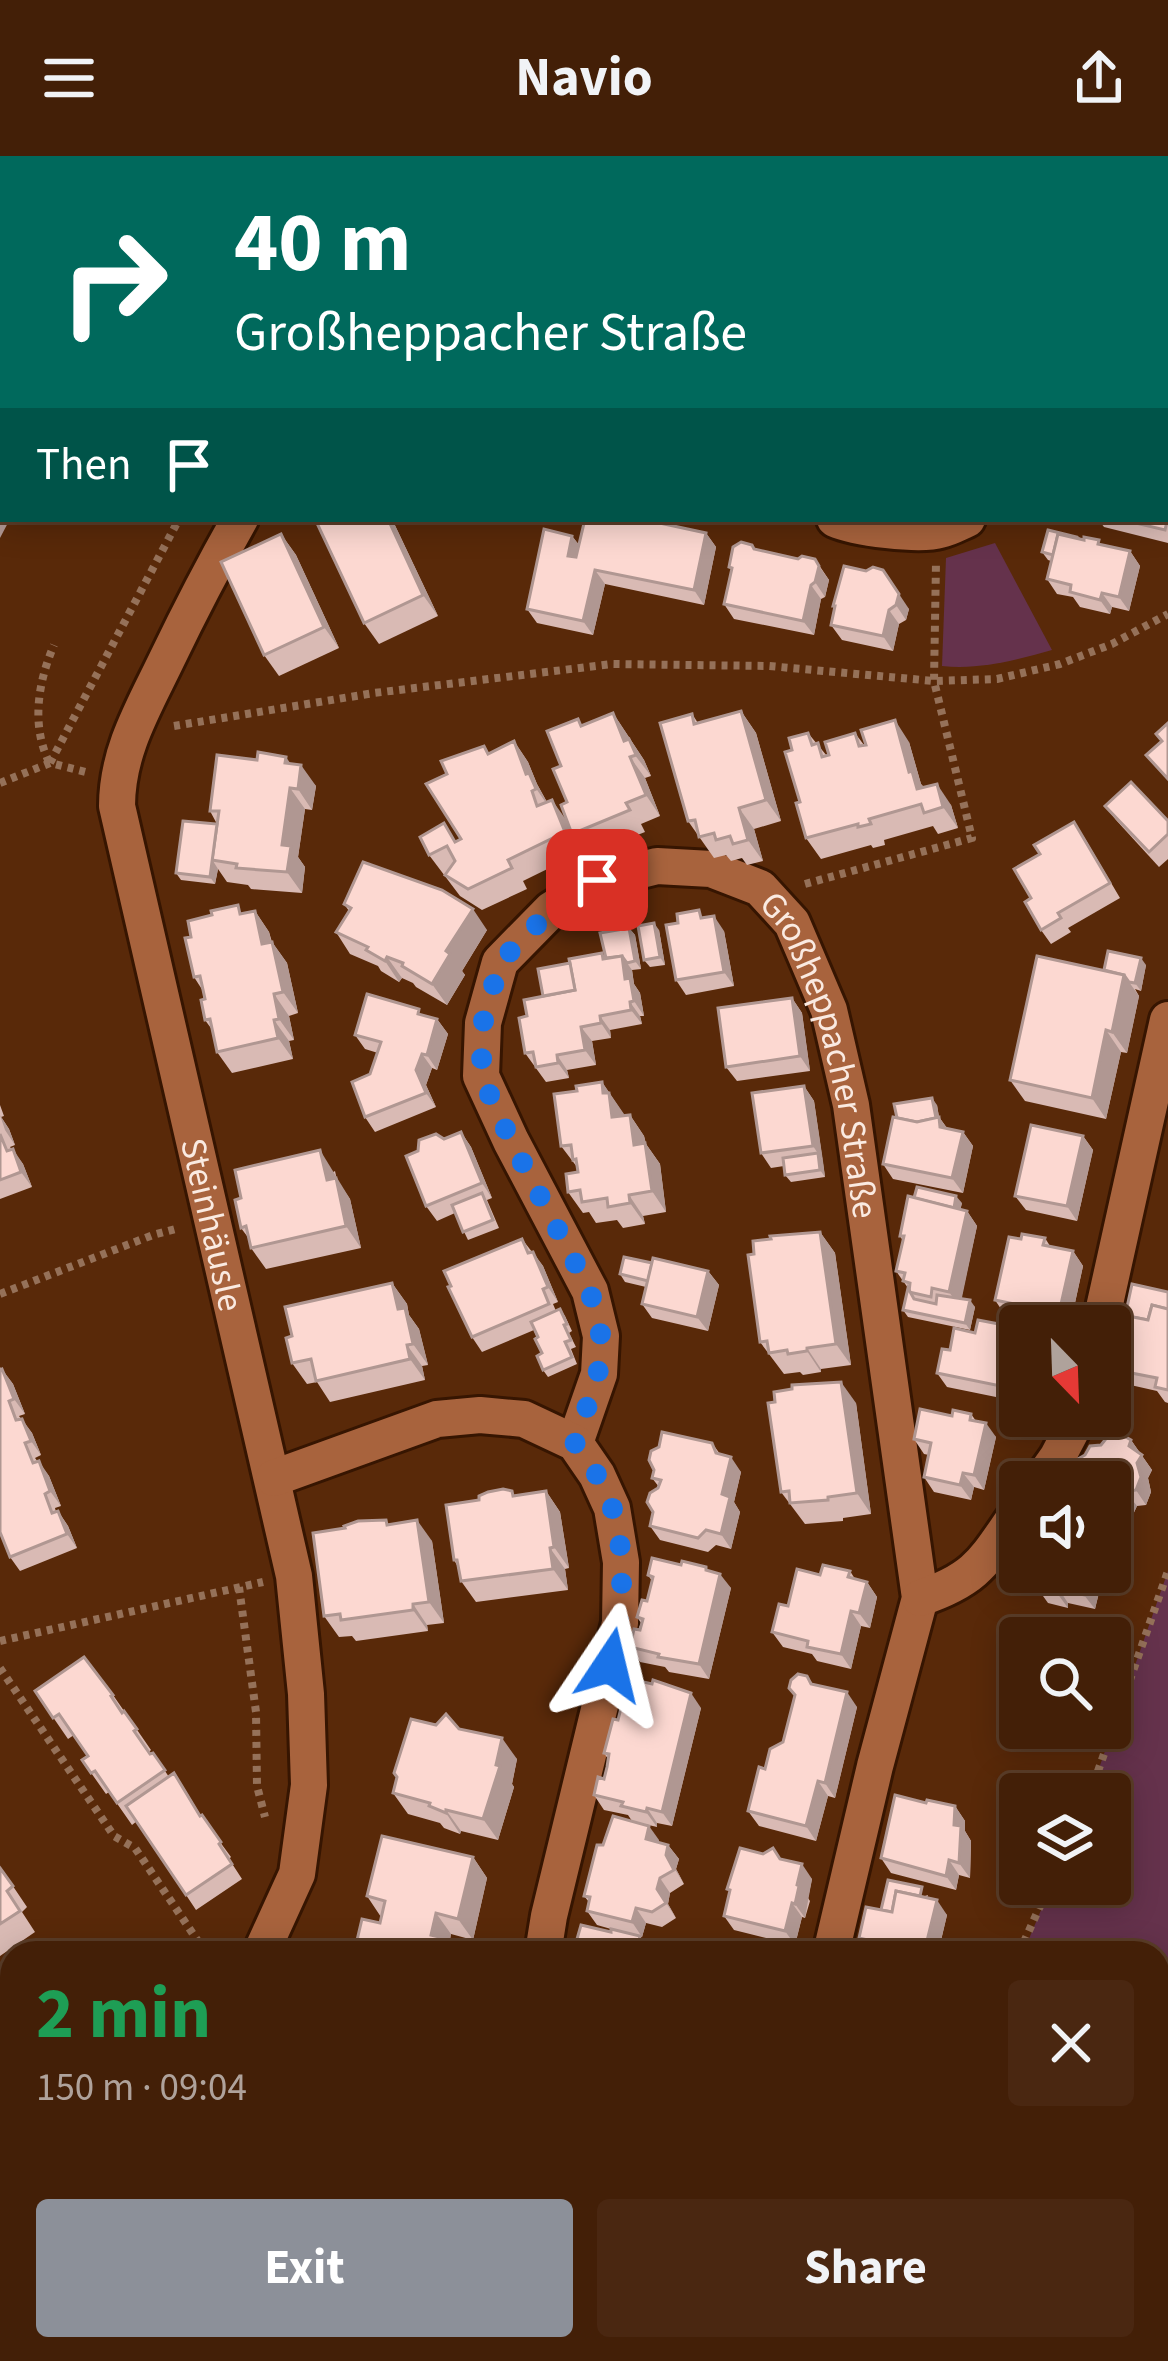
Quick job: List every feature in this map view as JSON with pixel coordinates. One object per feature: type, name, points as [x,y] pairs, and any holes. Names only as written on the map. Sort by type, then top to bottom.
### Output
[{"type":"street","name":"Steinhäusle","points":[[238,522],[131,732],[117,779],[117,806],[294,1576],[309,1785],[297,1874],[266,1941]]},
{"type":"street","points":[[840,522],[889,530],[952,525]]},
{"type":"street","name":"Großheppacher Straße","points":[[575,1443],[598,1374],[601,1336],[590,1291],[481,1076],[483,1023],[500,962],[551,910],[597,880],[657,866],[710,868],[760,888],[792,923],[829,1010],[851,1105],[920,1598],[834,1941]]},
{"type":"street","points":[[1105,1305],[1168,1020]]},
{"type":"street","points":[[274,1478],[437,1419],[480,1414],[524,1419],[575,1443],[597,1475],[613,1508],[621,1562],[620,1623],[545,1941]]},
{"type":"street","points":[[920,1598],[976,1572],[999,1540]]},
{"type":"path","points":[[0,783],[50,763],[177,522]]},
{"type":"path","points":[[766,894],[971,838],[934,681],[952,525]]},
{"type":"path","points":[[131,732],[374,694],[612,664],[769,666],[934,681],[997,679],[1060,664],[1112,644],[1168,614]]},
{"type":"path","points":[[50,763],[39,741],[40,686],[54,645]]},
{"type":"path","points":[[0,1294],[153,1234]]},
{"type":"path","points":[[1097,1773],[1168,1571]]},
{"type":"path","points":[[0,1641],[239,1587],[256,1712],[256,1786],[267,1823]]},
{"type":"path","points":[[0,1668],[114,1836],[135,1847],[198,1941]]},
{"type":"path","points":[[83,1791],[97,1781]]},
{"type":"path","points":[[151,1871],[164,1862]]},
{"type":"path","points":[[1024,1941],[1041,1905]]},
{"type":"shaded area","points":[[995,543],[1052,650],[984,665],[942,666],[946,558]]},
{"type":"shaded area","points":[[1168,1571],[1168,1941],[1028,1941],[1043,1905],[1131,1905],[1131,1773],[1097,1773],[1106,1749],[1131,1749],[1131,1677]]},
{"type":"building","points":[[316,522],[389,522],[423,595],[364,623]]},
{"type":"building","points":[[584,522],[655,522],[706,533],[694,590],[595,570],[583,621],[527,609],[544,529],[572,536],[568,556],[576,557]]},
{"type":"building","points":[[1132,522],[1167,522],[1165,530]]},
{"type":"building","points":[[1048,530],[1078,538],[1058,534],[1053,555],[1042,552]]},
{"type":"building","points":[[281,534],[324,627],[264,655],[221,562]]},
{"type":"building","points":[[1058,534],[1130,551],[1119,597],[1102,593],[1100,600],[1070,592],[1071,585],[1047,579]]},
{"type":"building","points":[[741,542],[754,549],[815,559],[819,566],[803,621],[724,604],[733,547]]},
{"type":"building","points":[[844,566],[883,570],[899,594],[889,610],[883,636],[831,625]]},
{"type":"building","points":[[741,711],[766,800],[739,808],[748,840],[733,844],[730,836],[699,837],[695,820],[688,821],[660,723],[692,714],[694,724]]},
{"type":"building","points":[[613,713],[624,741],[629,739],[636,755],[630,757],[646,795],[626,803],[630,810],[572,834],[561,805],[567,802],[553,769],[561,766],[547,731],[578,719],[581,726]]},
{"type":"building","points":[[895,720],[917,789],[937,784],[943,807],[924,813],[921,804],[869,819],[871,824],[806,838],[785,752],[792,750],[789,738],[808,733],[822,757],[829,755],[825,742],[855,733],[859,746],[866,745],[861,730]]},
{"type":"building","points":[[1168,723],[1168,779],[1146,755],[1162,741],[1156,734]]},
{"type":"building","points":[[514,741],[536,789],[532,791],[537,806],[552,800],[565,832],[508,860],[512,868],[468,889],[445,875],[455,861],[447,846],[429,855],[420,837],[444,823],[455,842],[461,839],[426,784],[447,774],[441,761],[484,746],[488,754]]},
{"type":"building","points":[[258,752],[301,765],[298,789],[290,788],[282,845],[291,846],[287,872],[236,868],[237,864],[212,860],[219,811],[210,811],[217,755],[257,760]]},
{"type":"building","points":[[1131,782],[1168,821],[1168,834],[1149,852],[1105,806]]},
{"type":"building","points":[[183,821],[217,824],[210,877],[176,873]]},
{"type":"building","points":[[1074,822],[1110,883],[1058,913],[1061,918],[1041,930],[1025,902],[1031,898],[1014,869],[1040,854],[1034,845]]},
{"type":"building","points":[[363,862],[442,890],[473,909],[432,984],[403,963],[387,957],[385,961],[336,932],[351,908],[344,904]]},
{"type":"building","points":[[238,905],[240,914],[255,911],[262,944],[272,942],[283,992],[274,994],[278,1038],[217,1052],[210,1019],[205,1020],[200,976],[194,977],[185,938],[191,937],[188,921]]},
{"type":"building","points":[[699,910],[701,918],[714,916],[724,972],[676,980],[666,925],[678,923],[677,914]]},
{"type":"building","points":[[654,923],[660,957],[644,960],[638,926]]},
{"type":"building","points":[[629,928],[635,961],[627,963],[622,956],[606,958],[600,933]]},
{"type":"building","points":[[1108,951],[1141,958],[1135,983],[1104,970]]},
{"type":"building","points":[[602,953],[603,959],[622,956],[634,1001],[631,1010],[600,1016],[601,1023],[581,1027],[585,1050],[557,1055],[558,1063],[536,1067],[533,1052],[525,1053],[519,1018],[527,1016],[524,1000],[575,990],[569,959]]},
{"type":"building","points":[[1037,956],[1124,975],[1092,1098],[1010,1080]]},
{"type":"building","points":[[570,963],[575,990],[543,996],[538,969]]},
{"type":"building","points":[[367,994],[437,1019],[427,1055],[422,1054],[416,1070],[426,1093],[365,1117],[352,1082],[370,1074],[381,1042],[355,1035]]},
{"type":"building","points":[[792,998],[800,1056],[726,1067],[718,1008]]},
{"type":"building","points":[[602,1082],[603,1093],[609,1093],[612,1117],[630,1115],[634,1145],[645,1143],[652,1191],[629,1195],[630,1203],[608,1207],[607,1198],[582,1202],[580,1190],[568,1192],[566,1174],[578,1172],[571,1145],[561,1146],[554,1094]]},
{"type":"building","points":[[804,1086],[813,1146],[761,1153],[752,1093]]},
{"type":"building","points":[[932,1098],[936,1118],[917,1122],[897,1118],[894,1104]]},
{"type":"building","points":[[893,1117],[917,1122],[939,1117],[940,1127],[963,1132],[952,1178],[883,1164]]},
{"type":"building","points":[[1031,1125],[1083,1136],[1067,1206],[1015,1196]]},
{"type":"building","points":[[461,1132],[482,1183],[426,1206],[406,1156],[418,1151],[419,1140],[436,1134],[444,1139]]},
{"type":"building","points":[[0,1134],[7,1151],[13,1149],[21,1172],[0,1180]]},
{"type":"building","points":[[320,1150],[327,1180],[336,1178],[346,1226],[251,1248],[235,1200],[241,1198],[235,1170]]},
{"type":"building","points":[[818,1153],[820,1170],[785,1175],[783,1158]]},
{"type":"building","points":[[917,1187],[956,1196],[954,1208],[914,1198]]},
{"type":"building","points":[[482,1193],[493,1220],[463,1232],[452,1205]]},
{"type":"building","points":[[908,1196],[967,1211],[949,1292],[932,1288],[931,1297],[909,1292],[910,1283],[903,1281],[905,1273],[896,1271]]},
{"type":"building","points":[[820,1232],[836,1344],[769,1353],[767,1341],[760,1342],[748,1255],[754,1254],[753,1241]]},
{"type":"building","points":[[1022,1234],[1045,1238],[1043,1245],[1073,1251],[1061,1305],[995,1300],[1009,1237],[1021,1239]]},
{"type":"building","points":[[522,1239],[548,1287],[543,1289],[549,1304],[472,1337],[444,1271]]},
{"type":"building","points":[[624,1257],[652,1263],[648,1281],[620,1274]]},
{"type":"building","points":[[653,1258],[708,1271],[697,1317],[642,1304]]},
{"type":"building","points":[[392,1283],[398,1309],[405,1308],[413,1344],[407,1345],[410,1359],[316,1381],[311,1359],[292,1363],[285,1307]]},
{"type":"building","points":[[1132,1284],[1168,1292],[1168,1309],[1152,1305],[1148,1320],[1131,1317],[1128,1305]]},
{"type":"building","points":[[908,1288],[914,1299],[936,1304],[937,1295],[970,1300],[965,1323],[903,1310]]},
{"type":"building","points":[[1152,1305],[1168,1309],[1168,1390],[1155,1387],[1157,1378],[1131,1373],[1131,1317],[1148,1320]]},
{"type":"building","points":[[560,1309],[572,1357],[543,1370],[531,1322]]},
{"type":"building","points":[[978,1320],[999,1324],[999,1386],[937,1373],[942,1349],[950,1350],[954,1328],[975,1333]]},
{"type":"building","points":[[2,1369],[14,1399],[9,1401],[16,1420],[22,1419],[31,1441],[25,1443],[33,1463],[39,1461],[50,1491],[45,1494],[52,1513],[58,1511],[67,1534],[10,1557],[0,1532]]},
{"type":"building","points":[[841,1382],[857,1493],[790,1503],[789,1491],[781,1492],[768,1403],[775,1402],[774,1392],[792,1389],[792,1385]]},
{"type":"building","points":[[920,1409],[952,1416],[953,1410],[986,1423],[974,1475],[963,1473],[960,1485],[924,1477],[931,1443],[914,1439]]},
{"type":"building","points":[[662,1432],[712,1443],[716,1453],[731,1457],[722,1494],[730,1497],[721,1534],[706,1530],[698,1538],[650,1526],[653,1512],[647,1502],[661,1480],[652,1478],[649,1460]]},
{"type":"building","points":[[1107,1437],[1131,1440],[1129,1446],[1142,1455],[1136,1490],[1131,1491],[1131,1461],[1078,1461],[1090,1446],[1101,1445]]},
{"type":"building","points":[[503,1489],[513,1496],[546,1491],[553,1569],[461,1581],[446,1505],[479,1500],[479,1496]]},
{"type":"building","points":[[386,1520],[387,1525],[417,1520],[429,1602],[413,1604],[413,1610],[341,1620],[340,1614],[324,1616],[313,1533],[358,1521]]},
{"type":"building","points":[[652,1558],[681,1565],[682,1561],[720,1574],[699,1664],[630,1647],[634,1629],[640,1630],[643,1619],[637,1617],[642,1600],[647,1601]]},
{"type":"building","points":[[823,1565],[850,1571],[848,1577],[867,1582],[859,1613],[851,1611],[841,1654],[807,1647],[808,1641],[772,1632],[779,1604],[788,1606],[797,1569],[820,1575]]},
{"type":"building","points":[[84,1657],[165,1770],[117,1803],[82,1760],[88,1756],[59,1714],[53,1718],[35,1691]]},
{"type":"building","points":[[798,1674],[807,1676],[811,1684],[847,1692],[825,1783],[818,1781],[806,1826],[748,1811],[759,1767],[765,1769],[770,1749],[783,1742],[795,1695],[789,1688]]},
{"type":"building","points":[[622,1677],[652,1684],[653,1680],[691,1693],[662,1812],[621,1806],[623,1802],[594,1795],[598,1777],[604,1779],[609,1754],[604,1753],[624,1696],[618,1695]]},
{"type":"building","points":[[446,1714],[459,1729],[502,1738],[496,1765],[500,1766],[483,1819],[446,1813],[430,1803],[393,1793],[394,1773],[411,1719],[436,1725]]},
{"type":"building","points":[[174,1773],[232,1864],[186,1895],[126,1806]]},
{"type":"building","points":[[895,1795],[955,1806],[954,1825],[961,1826],[959,1863],[949,1860],[946,1876],[881,1858]]},
{"type":"building","points":[[613,1816],[649,1826],[646,1839],[668,1845],[666,1855],[674,1870],[660,1878],[657,1889],[666,1903],[652,1912],[636,1908],[632,1922],[587,1911],[590,1897],[584,1896],[597,1845],[603,1845]]},
{"type":"building","points":[[382,1836],[473,1857],[458,1919],[436,1913],[431,1935],[453,1941],[357,1941],[362,1919],[380,1923],[385,1901],[367,1896]]},
{"type":"building","points":[[740,1848],[763,1854],[773,1848],[780,1859],[802,1864],[785,1931],[724,1916]]},
{"type":"building","points":[[0,1868],[13,1886],[7,1891],[20,1911],[0,1924]]},
{"type":"building","points":[[888,1880],[922,1887],[920,1896],[896,1891],[892,1912],[881,1910]]},
{"type":"building","points":[[896,1891],[937,1900],[927,1941],[859,1938],[866,1907],[892,1912]]},
{"type":"building","points":[[581,1925],[640,1936],[643,1941],[576,1941]]},
{"type":"route","points":[[597,880],[551,910],[500,962],[483,1023],[481,1076],[590,1291],[601,1336],[598,1374],[575,1443],[613,1508],[621,1562],[620,1623],[610,1665]]}]
